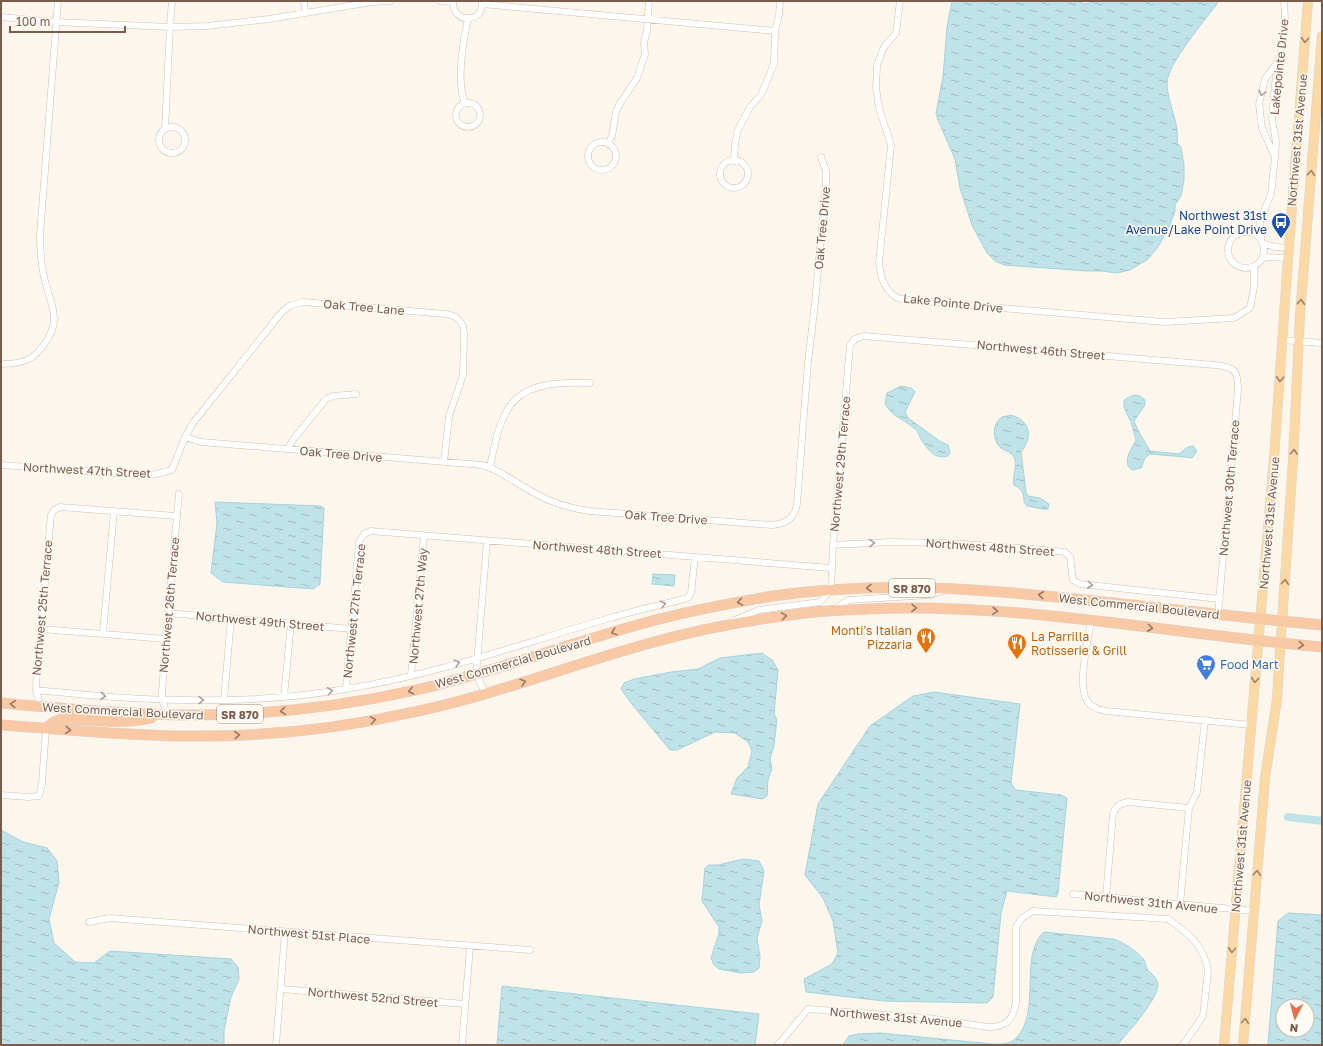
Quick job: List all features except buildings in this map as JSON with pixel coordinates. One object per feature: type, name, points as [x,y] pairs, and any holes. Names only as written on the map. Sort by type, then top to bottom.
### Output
[{"type":"highway","name":"West Commercial Boulevard","points":[[1,703],[167,715],[221,715],[321,707],[395,694],[476,675],[648,622],[710,607],[774,596],[831,590],[896,587],[956,588],[1024,593],[1322,625]]},
{"type":"highway","name":"West Commercial Boulevard","points":[[1,724],[166,736],[224,736],[318,729],[426,710],[486,694],[655,642],[713,628],[810,612],[899,608],[956,609],[1023,613],[1322,647]]},
{"type":"highway","points":[[46,728],[54,722],[63,719],[128,722],[167,715]]},
{"type":"main road","name":"Northwest 31st Avenue","points":[[1224,1045],[1261,619],[1308,1]]},
{"type":"main road","name":"Northwest 31st Avenue","points":[[1243,1045],[1265,778],[1277,699],[1293,460],[1298,341],[1322,36]]},
{"type":"street","points":[[1,364],[13,364],[30,358],[44,345],[50,334],[54,320],[40,254],[40,235],[58,1]]},
{"type":"street","points":[[166,129],[172,1]]},
{"type":"street","points":[[304,1],[306,12]]},
{"type":"street","points":[[1,17],[56,22],[170,27],[207,26],[269,19],[372,2],[390,1]]},
{"type":"street","points":[[440,1],[453,1],[455,11],[458,15],[468,19],[476,16],[482,8],[482,2],[647,20],[775,31]]},
{"type":"street","points":[[608,144],[612,136],[616,112],[637,78],[645,54],[644,43],[647,30],[649,1]]},
{"type":"street","points":[[734,161],[738,130],[750,107],[761,95],[774,64],[775,31],[779,15],[780,1]]},
{"type":"street","name":"Lake Pointe Drive","points":[[900,1],[896,33],[884,47],[877,64],[876,88],[879,108],[891,145],[879,263],[880,275],[885,287],[897,297],[917,301],[1164,322],[1234,318],[1250,308],[1254,287],[1254,266]]},
{"type":"street","name":"Lakepointe Drive","points":[[1276,157],[1276,142],[1272,118],[1275,84],[1283,43],[1285,19],[1284,1]]},
{"type":"street","points":[[465,103],[461,95],[461,83],[464,38],[468,19]]},
{"type":"street","points":[[1250,233],[1260,221],[1271,194],[1276,157],[1262,128],[1259,104],[1266,78],[1280,59]]},
{"type":"street","points":[[465,103],[476,106],[480,113],[477,124],[470,128],[462,126],[456,120],[455,116],[458,108],[465,103]]},
{"type":"street","points":[[174,128],[184,135],[184,144],[179,151],[175,153],[167,152],[160,147],[159,139],[162,131],[166,129],[174,128]]},
{"type":"street","points":[[595,144],[608,144],[616,154],[614,162],[611,166],[603,170],[595,168],[589,160],[589,151],[595,144]]},
{"type":"street","name":"Oak Tree Drive","points":[[185,437],[201,442],[490,467],[540,496],[561,505],[580,509],[611,513],[644,514],[772,525],[781,524],[789,520],[794,514],[797,504],[808,362],[826,184],[826,171],[821,157]]},
{"type":"street","points":[[734,161],[743,164],[747,173],[745,182],[738,188],[729,187],[722,182],[720,174],[726,163],[734,161]]},
{"type":"street","points":[[1260,221],[1264,252],[1262,259]]},
{"type":"street","points":[[1288,258],[1266,257],[1254,266],[1245,268],[1239,267],[1233,262],[1228,252],[1228,248],[1232,239],[1241,233],[1250,233],[1256,235],[1262,242],[1275,247],[1289,248]]},
{"type":"street","name":"Oak Tree Lane","points":[[185,437],[198,417],[278,316],[289,306],[298,303],[308,303],[446,314],[454,316],[460,320],[463,326],[464,334],[462,375],[449,416],[444,462]]},
{"type":"street","name":"Northwest 46th Street","points":[[855,339],[863,336],[1228,366]]},
{"type":"street","name":"Northwest 29th Terrace","points":[[831,590],[831,568],[850,346],[855,339]]},
{"type":"street","points":[[1282,340],[1322,343]]},
{"type":"street","name":"Northwest 30th Terrace","points":[[1218,614],[1238,390],[1238,377],[1236,372],[1228,366]]},
{"type":"street","points":[[490,467],[495,442],[502,422],[517,398],[530,391],[550,384],[590,382]]},
{"type":"street","points":[[288,449],[291,443],[326,399],[333,396],[356,394]]},
{"type":"street","name":"Northwest 47th Street","points":[[1,465],[131,475],[156,474],[172,470],[185,437]]},
{"type":"street","name":"Northwest 26th Terrace","points":[[167,715],[162,699],[179,494]]},
{"type":"street","name":"Northwest 25th Terrace","points":[[42,706],[36,690],[51,515],[54,510],[60,506],[114,512]]},
{"type":"street","points":[[103,633],[114,512],[176,516]]},
{"type":"street","name":"Northwest 48th Street","points":[[364,534],[371,531],[831,568]]},
{"type":"street","name":"Northwest 27th Terrace","points":[[346,689],[359,542],[364,534]]},
{"type":"street","name":"Northwest 27th Way","points":[[411,675],[424,536]]},
{"type":"street","points":[[486,694],[476,675],[487,541]]},
{"type":"street","name":"Northwest 48th Street","points":[[833,544],[891,542],[948,543],[1064,552],[1070,557],[1073,580],[1080,584],[1220,599]]},
{"type":"street","points":[[36,690],[162,699],[224,700],[284,697],[346,689],[411,675],[477,658],[611,618],[688,598],[691,589],[695,557]]},
{"type":"street","name":"West Commercial Boulevard","points":[[832,611],[848,600],[930,595],[956,588]]},
{"type":"street","name":"West Commercial Boulevard","points":[[713,628],[759,610],[820,602],[831,590]]},
{"type":"street","name":"Northwest 49th Street","points":[[168,613],[352,629]]},
{"type":"street","points":[[224,700],[231,618]]},
{"type":"street","name":"West Commercial Boulevard","points":[[1091,621],[1083,685],[1086,700],[1089,704],[1106,711],[1251,725]]},
{"type":"street","points":[[284,697],[291,623]]},
{"type":"street","points":[[41,629],[166,639]]},
{"type":"street","points":[[1180,904],[1189,808],[1197,792],[1205,720]]},
{"type":"street","points":[[1,795],[28,797],[39,796],[42,784],[46,728]]},
{"type":"street","points":[[1106,897],[1113,814],[1116,807],[1122,802],[1128,802],[1189,808]]},
{"type":"street","name":"Northwest 31th Avenue","points":[[1073,894],[1236,911],[1254,911]]},
{"type":"street","name":"Northwest 31st Avenue","points":[[778,1045],[808,1009],[928,1018],[997,1028],[1003,1025],[1010,1019],[1014,1011],[1016,1000],[1016,927],[1022,918],[1033,911],[1168,919],[1186,932],[1202,949],[1208,971],[1203,1016],[1182,1045]]},
{"type":"street","name":"Northwest 51st Place","points":[[89,922],[109,918],[530,950]]},
{"type":"street","points":[[276,1045],[285,932]]},
{"type":"street","points":[[462,1045],[470,946]]},
{"type":"street","name":"Northwest 52nd Street","points":[[281,989],[465,1004]]},
{"type":"water","points":[[952,1],[1077,1],[1085,4],[1098,1],[1219,1],[1180,53],[1169,75],[1167,83],[1169,98],[1177,128],[1177,143],[1181,147],[1184,165],[1184,180],[1181,196],[1175,205],[1175,211],[1169,227],[1158,247],[1148,259],[1130,270],[1117,273],[1004,265],[995,261],[987,253],[972,225],[960,188],[955,159],[936,113],[943,77],[947,27]]},
{"type":"water","points":[[901,386],[911,388],[915,392],[905,412],[908,418],[941,442],[948,445],[950,452],[949,455],[940,457],[931,452],[926,447],[916,430],[888,409],[885,404],[887,393]]},
{"type":"water","points":[[1133,395],[1140,396],[1145,400],[1145,405],[1134,421],[1150,451],[1179,454],[1188,447],[1193,446],[1197,451],[1192,458],[1150,454],[1145,458],[1141,468],[1132,470],[1128,466],[1127,459],[1136,440],[1131,422],[1124,407],[1124,400]]},
{"type":"water","points":[[1011,415],[1023,421],[1028,430],[1027,441],[1021,452],[1026,492],[1028,496],[1040,498],[1049,504],[1048,509],[1027,506],[1024,502],[1022,492],[1014,485],[1014,457],[1001,448],[996,441],[994,432],[996,423],[1002,417]]},
{"type":"water","points":[[215,502],[321,506],[324,508],[320,584],[313,589],[223,582],[211,573],[217,523]]},
{"type":"water","points":[[653,574],[675,575],[674,586],[652,584]]},
{"type":"water","points":[[762,653],[772,660],[778,670],[774,714],[777,720],[774,745],[770,759],[772,768],[768,780],[767,796],[763,799],[731,794],[737,778],[748,767],[752,751],[748,742],[735,733],[715,732],[677,750],[670,750],[621,689],[624,683],[634,679],[671,672],[698,669],[720,658]]},
{"type":"water","points":[[934,692],[1020,704],[1011,783],[1016,790],[1061,795],[1067,798],[1058,893],[1056,897],[1007,891],[1001,913],[993,997],[987,1003],[884,1001],[806,992],[804,979],[832,964],[838,953],[833,921],[823,898],[805,875],[818,804],[870,726],[913,696]]},
{"type":"water","points":[[1,830],[23,842],[47,848],[57,861],[59,882],[49,919],[54,943],[75,962],[94,963],[110,951],[231,959],[238,967],[239,979],[231,997],[224,1030],[224,1045],[1,1045]]},
{"type":"water","points":[[743,859],[759,861],[764,871],[759,905],[762,921],[757,938],[760,957],[759,968],[754,972],[741,973],[719,969],[714,965],[711,958],[719,933],[719,927],[702,901],[705,868],[708,865],[718,865]]},
{"type":"water","points":[[1288,913],[1322,915],[1322,1045],[1268,1045],[1278,921]]},
{"type":"water","points":[[1044,932],[1113,939],[1121,942],[1138,953],[1144,960],[1147,969],[1155,977],[1158,984],[1157,990],[1148,1007],[1117,1045],[843,1045],[849,1036],[880,1033],[992,1044],[1004,1044],[1013,1041],[1021,1032],[1026,1020],[1029,1007],[1033,953],[1037,941]]},
{"type":"water","points":[[502,986],[759,1014],[755,1045],[497,1045]]},
{"type":"waterway","points":[[1288,817],[1322,821]]},
{"type":"place","name":"Northwest 31st Avenue/Lake Point Drive","points":[[1281,239]]},
{"type":"place","name":"Monti's Italian Pizzaria","points":[[926,654]]},
{"type":"place","name":"La Parrilla Rotisserie & Grill","points":[[1017,660]]},
{"type":"place","name":"Food Mart","points":[[1206,681]]}]
